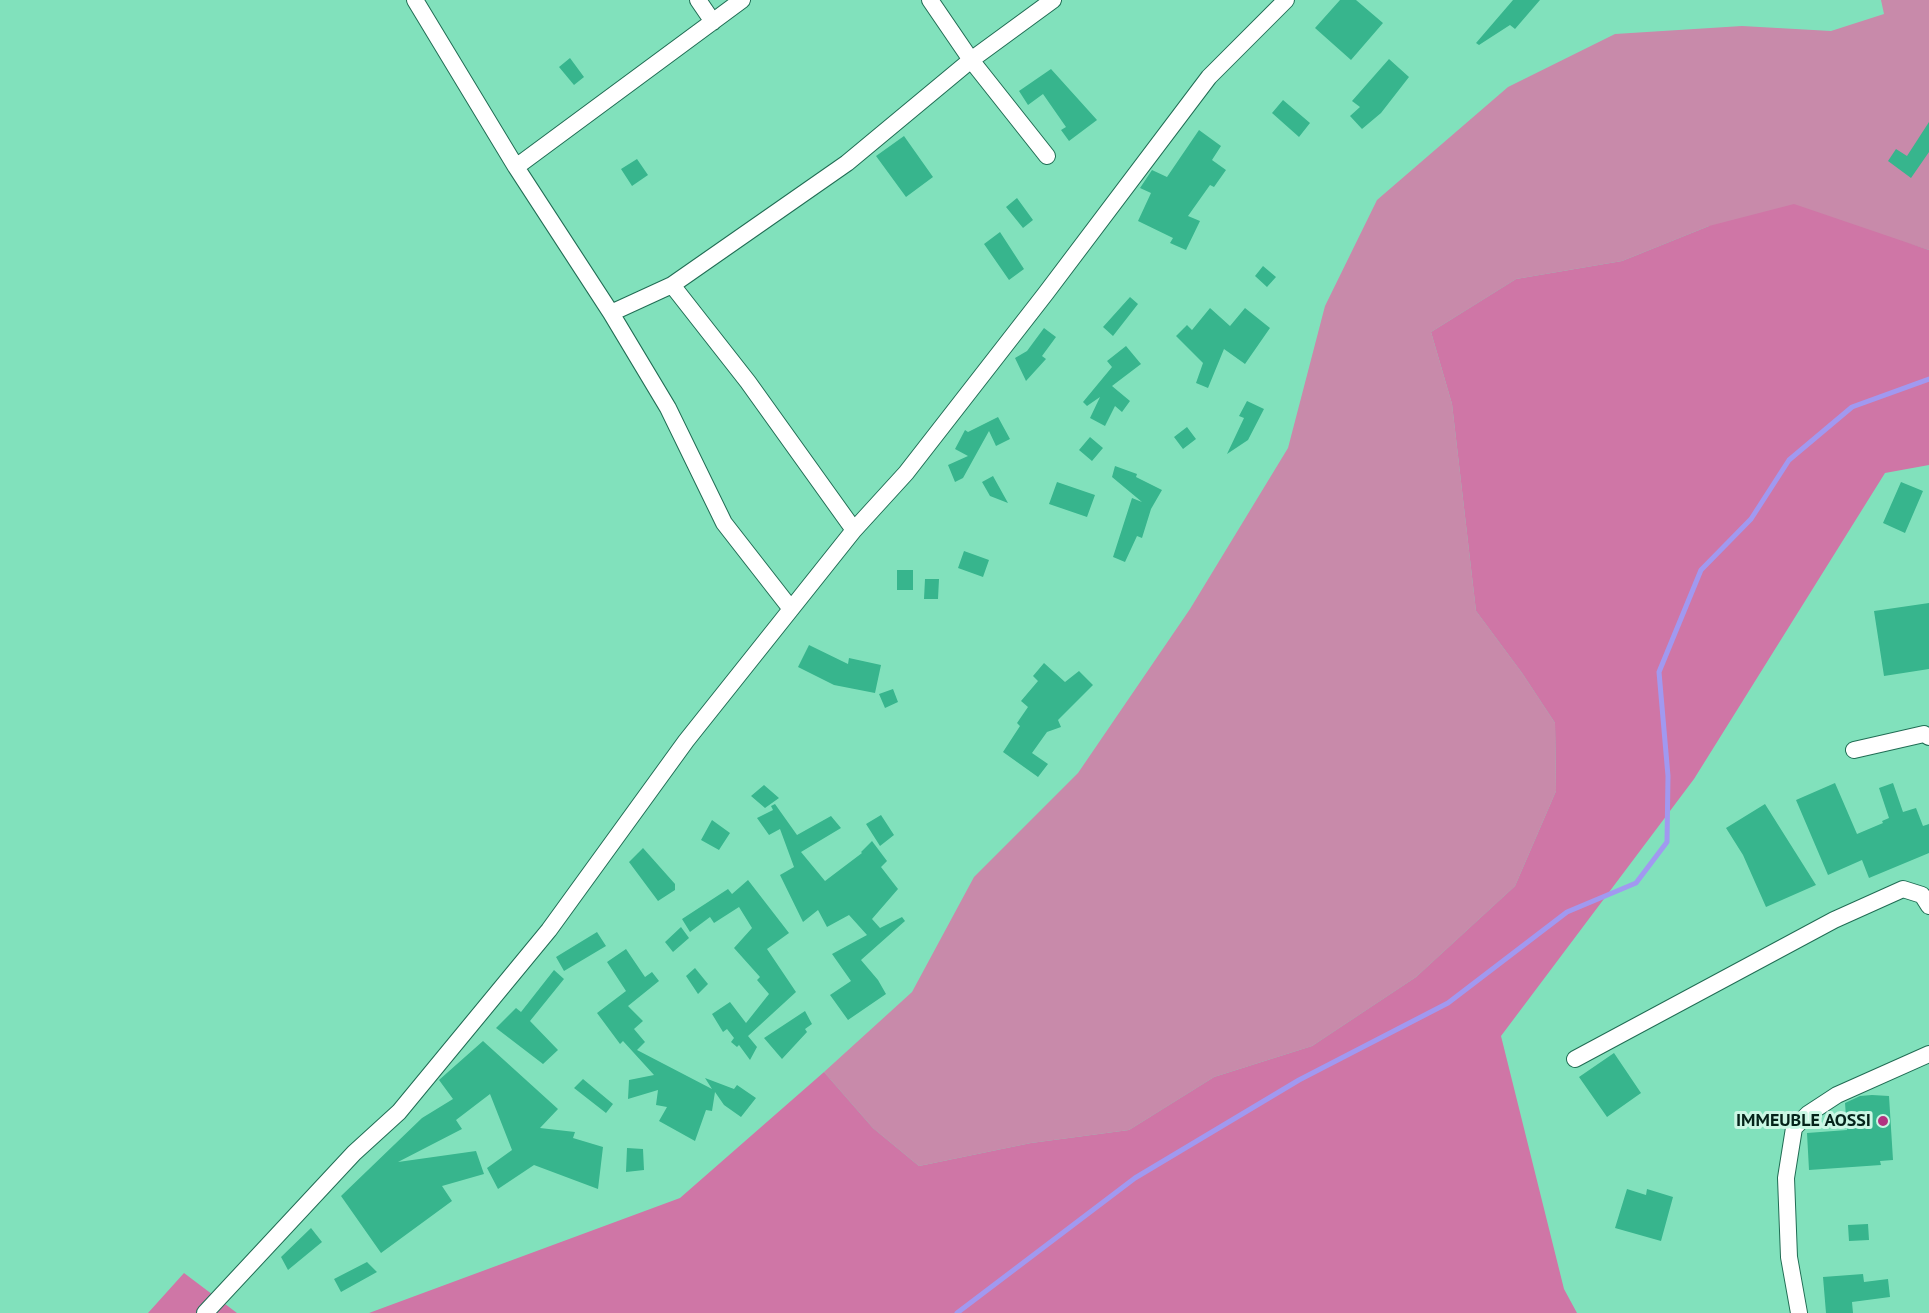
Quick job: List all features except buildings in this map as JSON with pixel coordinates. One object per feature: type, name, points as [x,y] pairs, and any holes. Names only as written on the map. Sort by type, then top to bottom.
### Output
[{"type":"street","points":[[415,0],[516,167],[611,313],[668,408],[724,523],[791,609]]},
{"type":"street","points":[[698,0],[713,22]]},
{"type":"street","points":[[516,167],[741,0]]},
{"type":"street","points":[[930,0],[972,60],[1047,156]]},
{"type":"street","points":[[611,313],[672,285],[847,163],[972,60],[1053,0]]},
{"type":"street","points":[[205,1313],[354,1153],[399,1112],[549,930],[686,741],[854,530],[920,455],[1047,293],[1209,77],[1286,0]]},
{"type":"street","points":[[672,285],[748,382],[854,530]]},
{"type":"street","points":[[1854,750],[1924,734],[1929,737]]},
{"type":"street","points":[[1575,1059],[1834,920],[1894,893],[1912,890],[1922,895],[1929,906]]},
{"type":"street","points":[[1799,1313],[1789,1257],[1786,1178],[1794,1128],[1808,1114],[1837,1095],[1929,1054]]},
{"type":"shaded area","points":[[1881,0],[1929,0],[1929,250],[1872,232],[1709,226],[1622,261],[1516,279],[1431,332],[1452,404],[1476,611],[1522,673],[1555,723],[1556,791],[1515,886],[1416,977],[1312,1046],[1214,1077],[1129,1130],[1031,1143],[919,1166],[873,1128],[824,1072],[912,992],[974,877],[1078,773],[1190,609],[1288,448],[1325,306],[1377,200],[1508,87],[1615,34],[1742,26],[1831,31],[1884,14]]},
{"type":"shaded area","points":[[1794,204],[1929,250],[1929,465],[1885,473],[1694,779],[1501,1036],[1564,1289],[1577,1313],[369,1313],[680,1198],[824,1072],[873,1128],[919,1166],[1031,1143],[1129,1130],[1214,1077],[1312,1046],[1416,977],[1515,886],[1556,791],[1555,723],[1522,673],[1476,611],[1452,404],[1431,332],[1516,279],[1622,261],[1709,226]]},
{"type":"shaded area","points":[[184,1273],[237,1313],[148,1313]]},
{"type":"waterway","points":[[957,1313],[1135,1178],[1299,1080],[1448,1003],[1567,912],[1636,883],[1667,842],[1668,776],[1659,672],[1701,570],[1751,519],[1789,460],[1852,407],[1929,379]]},
{"type":"place","name":"IMMEUBLE AOSSI","points":[[1883,1121]]}]
